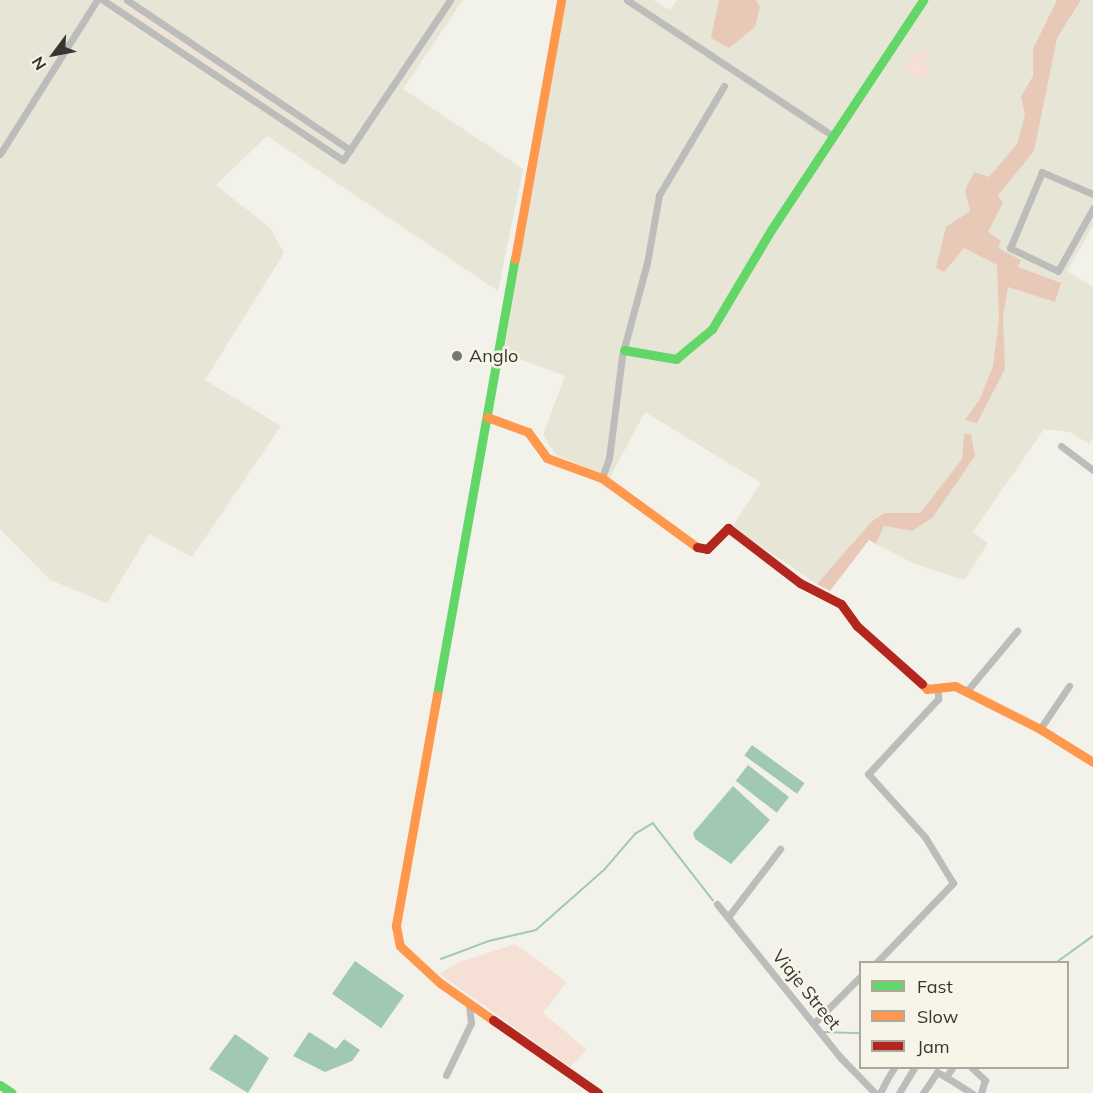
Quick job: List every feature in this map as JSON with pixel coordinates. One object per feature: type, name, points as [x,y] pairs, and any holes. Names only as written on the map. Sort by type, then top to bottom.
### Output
[{"type":"street","points":[[0,154],[97,0]]},
{"type":"street","points":[[103,0],[343,160],[450,0]]},
{"type":"street","points":[[127,0],[350,150]]},
{"type":"street","points":[[561,0],[396,926],[400,946],[413,961],[598,1093]]},
{"type":"street","points":[[627,0],[833,136]]},
{"type":"street","points":[[624,350],[664,360],[685,356],[696,346],[722,315],[833,136],[923,0]]},
{"type":"street","points":[[602,478],[609,458],[624,350],[647,262],[659,195],[724,86]]},
{"type":"street","points":[[1093,194],[1042,171],[1010,248],[1058,271],[1093,208]]},
{"type":"street","points":[[487,417],[528,432],[547,458],[602,478],[703,550],[728,528],[800,583],[841,604],[893,660],[927,689],[938,690],[951,686],[966,692],[1040,729],[1093,762]]},
{"type":"street","points":[[1061,446],[1093,470]]},
{"type":"street","points":[[966,692],[1017,631]]},
{"type":"street","points":[[1040,729],[1069,686]]},
{"type":"street","points":[[879,961],[953,883],[925,837],[868,774],[938,699],[938,690]]},
{"type":"street","points":[[728,917],[780,849]]},
{"type":"street","name":"Viaje Street","points":[[717,904],[814,1023],[875,1093]]},
{"type":"street","points":[[814,1023],[859,978]]},
{"type":"street","points":[[446,1076],[471,1023],[469,1003]]},
{"type":"street","points":[[880,1093],[893,1069]]},
{"type":"street","points":[[898,1093],[913,1069]]},
{"type":"street","points":[[946,1077],[951,1069]]},
{"type":"street","points":[[973,1069],[985,1080],[981,1093]]},
{"type":"street","points":[[935,1093],[925,1091],[938,1072],[972,1093]]},
{"type":"street","points":[[0,1085],[12,1093]]},
{"type":"shaded area","points":[[0,0],[463,0],[403,89],[523,169],[498,291],[267,136],[216,185],[270,228],[284,253],[205,380],[281,426],[192,557],[149,534],[107,603],[50,580],[0,529]]},
{"type":"shaded area","points":[[564,0],[653,0],[670,10],[677,0],[1093,0],[1093,226],[1067,271],[1093,287],[1093,439],[1089,444],[1070,432],[1044,429],[973,532],[988,543],[964,580],[915,564],[876,544],[884,526],[912,531],[975,456],[964,434],[962,459],[920,513],[884,513],[871,522],[817,584],[732,527],[761,483],[645,412],[610,477],[556,455],[543,435],[565,376],[504,353]]},
{"type":"shaded area","points":[[719,0],[756,0],[760,7],[755,27],[729,48],[711,38]]},
{"type":"shaded area","points":[[1057,0],[1081,0],[1057,38],[1034,151],[998,195],[1003,203],[988,232],[1001,241],[998,248],[1021,260],[1018,267],[1061,283],[1055,302],[1008,287],[1003,317],[1005,369],[977,423],[965,420],[980,399],[993,366],[999,320],[997,265],[964,248],[944,272],[936,268],[946,227],[970,211],[965,190],[974,172],[989,177],[1017,144],[1025,115],[1021,97],[1033,76],[1033,49]]},
{"type":"shaded area","points":[[123,3],[328,141],[330,143],[122,6]]},
{"type":"shaded area","points":[[932,50],[923,63],[931,68],[923,80],[905,69],[914,55]]},
{"type":"shaded area","points":[[964,434],[971,434],[975,456],[933,517],[912,531],[884,526],[876,544],[869,540],[830,591],[817,584],[871,522],[884,513],[920,513],[962,459]]},
{"type":"shaded area","points":[[752,745],[805,783],[797,794],[744,756]]},
{"type":"shaded area","points":[[748,765],[789,797],[777,813],[736,781]]},
{"type":"shaded area","points":[[733,786],[770,820],[731,864],[695,839],[693,833]]},
{"type":"shaded area","points":[[515,944],[567,982],[543,1013],[587,1050],[570,1067],[440,974],[457,963]]},
{"type":"shaded area","points":[[355,961],[404,995],[381,1028],[332,994]]},
{"type":"shaded area","points":[[309,1032],[336,1049],[344,1039],[360,1050],[352,1061],[325,1072],[293,1056]]},
{"type":"shaded area","points":[[235,1034],[269,1058],[248,1093],[209,1069]]},
{"type":"waterway","points":[[441,959],[489,941],[536,930],[605,869],[635,834],[653,823],[713,900]]},
{"type":"waterway","points":[[1058,961],[1093,936]]},
{"type":"waterway","points":[[824,1032],[859,1033]]},
{"type":"traffic: fast","points":[[624,350],[676,359],[712,329],[771,230],[923,0]]},
{"type":"traffic: fast","points":[[437,695],[515,259]]},
{"type":"traffic: fast","points":[[0,1085],[12,1093]]},
{"type":"traffic: slow","points":[[515,259],[561,0]]},
{"type":"traffic: slow","points":[[487,417],[528,432],[547,458],[602,478],[697,547]]},
{"type":"traffic: slow","points":[[922,684],[927,689],[955,686],[1040,729],[1093,762]]},
{"type":"traffic: slow","points":[[437,695],[396,926],[400,946],[440,983],[493,1020]]},
{"type":"traffic: jam","points":[[697,547],[707,549],[728,528],[800,583],[841,604],[857,626],[922,684]]},
{"type":"traffic: jam","points":[[493,1020],[598,1093]]},
{"type":"place","name":"Anglo","points":[[457,356]]}]
